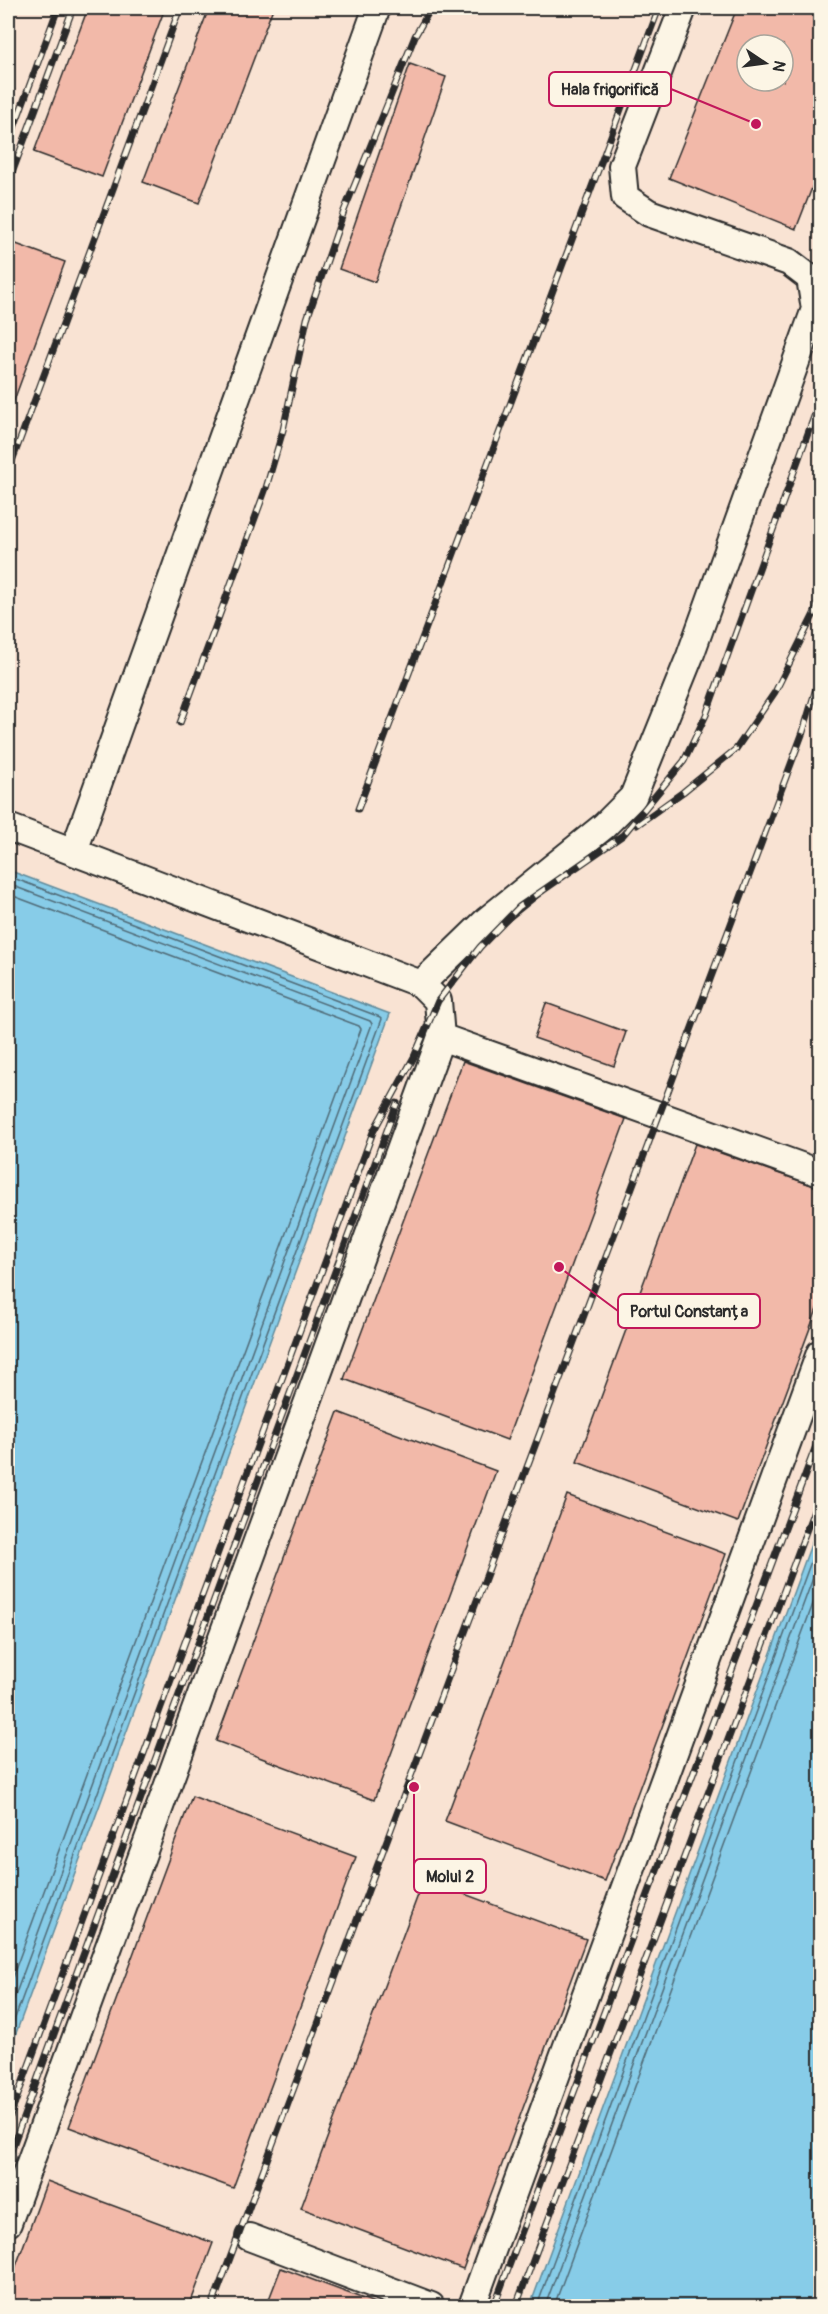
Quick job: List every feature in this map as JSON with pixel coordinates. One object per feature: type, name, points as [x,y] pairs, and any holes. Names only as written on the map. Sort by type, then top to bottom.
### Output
[{"type":"lane","points":[[421,984],[486,921],[604,826],[633,797],[690,656],[815,309],[810,278],[789,262],[649,213],[624,197],[622,166],[683,8]]},
{"type":"lane","points":[[74,851],[376,10]]},
{"type":"lane","points":[[8,827],[421,984],[438,1001],[441,1037],[8,2223]]},
{"type":"lane","points":[[441,1037],[820,1173]]},
{"type":"lane","points":[[472,2307],[820,1353]]},
{"type":"lane","points":[[249,2237],[431,2307]]},
{"type":"shaded area","points":[[8,8],[820,8],[820,1520],[531,2306],[8,2306],[8,2054],[390,1014],[8,870]]},
{"type":"water","points":[[8,870],[390,1014],[8,2055]]},
{"type":"water","points":[[820,1520],[820,2306],[530,2306]]},
{"type":"building","points":[[88,8],[165,8],[102,177],[34,152]]},
{"type":"building","points":[[209,8],[273,8],[199,203],[143,182]]},
{"type":"building","points":[[737,8],[820,8],[820,167],[796,229],[669,178]]},
{"type":"building","points":[[410,64],[446,77],[375,282],[339,269]]},
{"type":"building","points":[[8,241],[65,262],[9,414],[8,414]]},
{"type":"building","points":[[546,1003],[626,1032],[614,1066],[534,1038]]},
{"type":"building","points":[[463,1061],[626,1119],[507,1440],[344,1379]]},
{"type":"building","points":[[695,1144],[820,1188],[820,1301],[738,1522],[577,1462]]},
{"type":"building","points":[[338,1412],[496,1471],[374,1800],[216,1741]]},
{"type":"building","points":[[567,1495],[726,1554],[605,1881],[445,1821]]},
{"type":"building","points":[[192,1796],[356,1857],[233,2188],[69,2127]]},
{"type":"building","points":[[424,1879],[586,1939],[463,2269],[301,2208]]},
{"type":"building","points":[[47,2181],[213,2243],[189,2307],[8,2307],[8,2288]]},
{"type":"building","points":[[281,2268],[380,2305],[380,2307],[266,2307]]},
{"type":"railway","points":[[8,144],[58,8]]},
{"type":"railway","points":[[8,184],[73,8]]},
{"type":"railway","points":[[8,472],[180,8]]},
{"type":"railway","points":[[180,723],[266,488],[283,430],[307,319],[344,211],[415,36],[431,8]]},
{"type":"railway","points":[[358,809],[659,8]]},
{"type":"railway","points":[[8,2122],[373,1132],[414,1057],[438,1001],[480,947],[519,907],[623,835],[684,761],[706,715],[820,400]]},
{"type":"railway","points":[[637,825],[683,792],[736,749],[775,692],[816,610],[820,596]]},
{"type":"railway","points":[[212,2306],[803,732],[820,675]]},
{"type":"railway","points":[[8,2159],[397,1103]]},
{"type":"railway","points":[[494,2306],[820,1435]]},
{"type":"railway","points":[[516,2306],[820,1494]]},
{"type":"place","name":"Hala frigorifică","points":[[756,124]]},
{"type":"place","name":"Portul Constanța","points":[[559,1267]]},
{"type":"place","name":"Molul 2","points":[[414,1787]]}]
